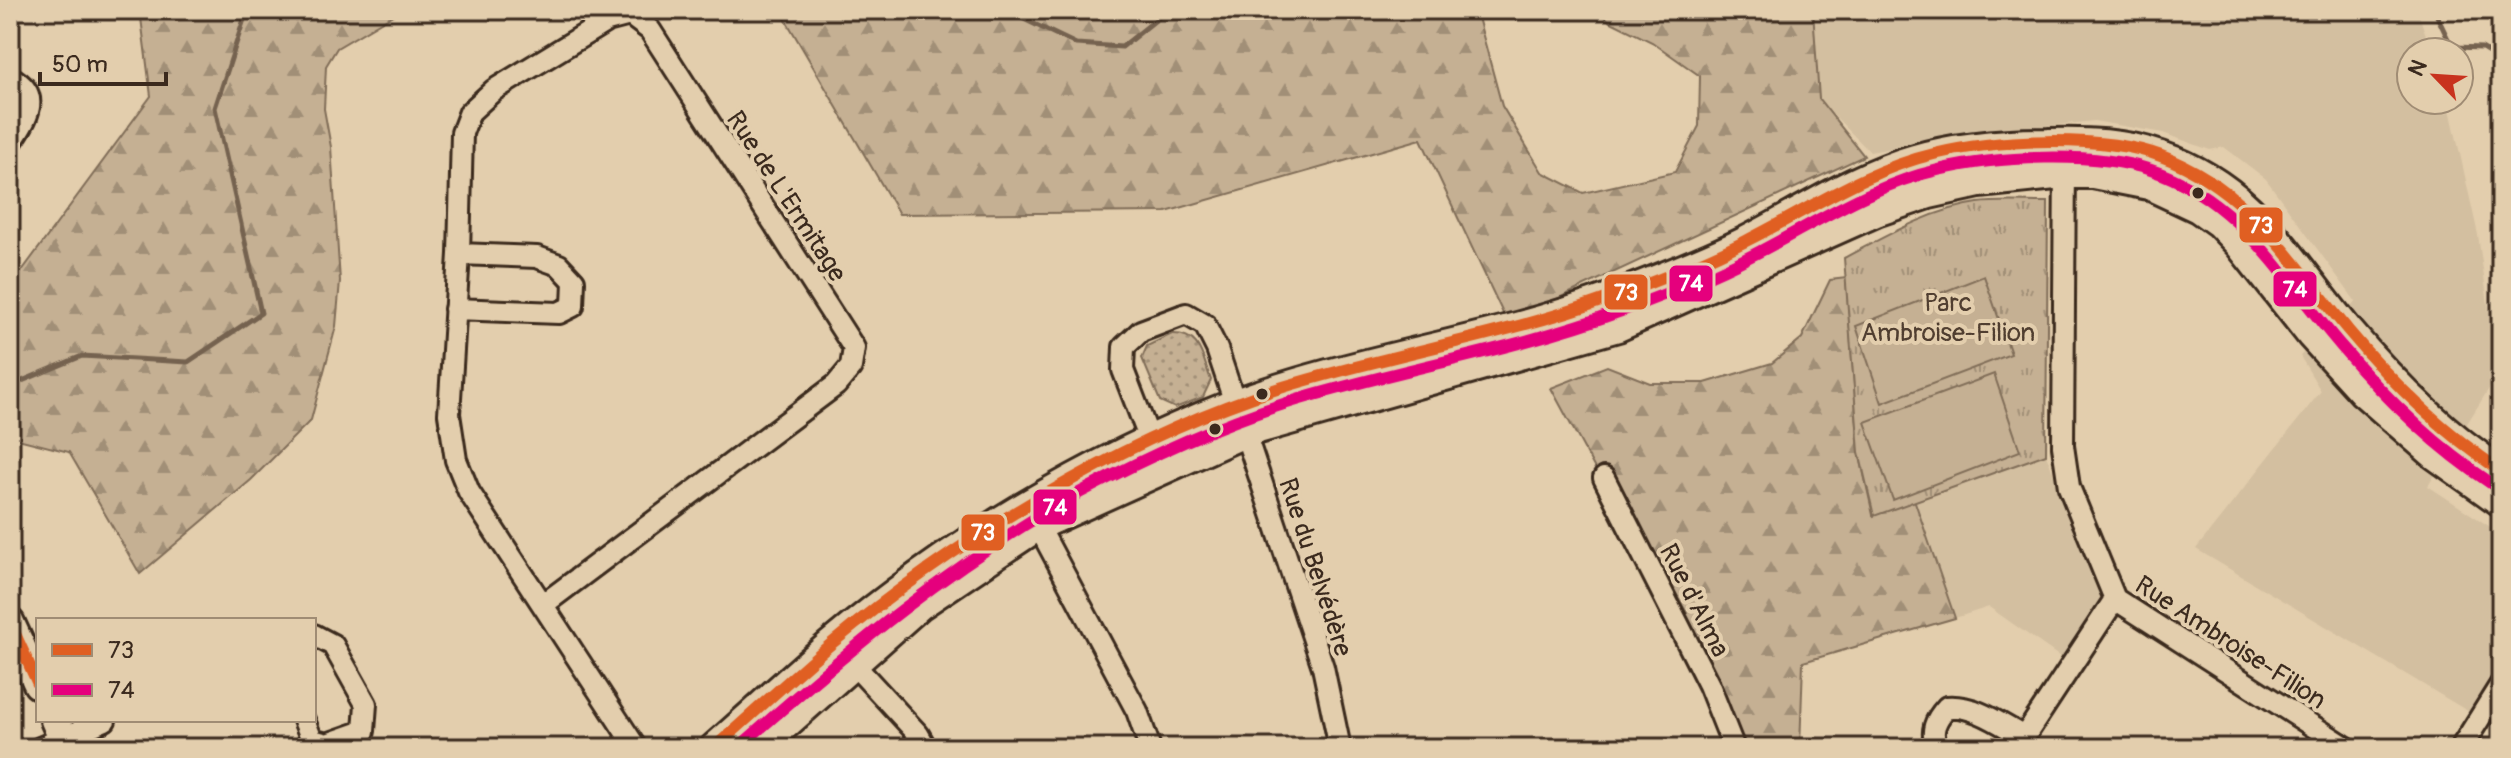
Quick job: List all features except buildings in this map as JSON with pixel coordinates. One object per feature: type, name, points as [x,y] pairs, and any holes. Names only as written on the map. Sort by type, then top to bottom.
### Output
[{"type":"street","name":"Rue de L'Ermitage","points":[[544,604],[836,385],[851,367],[854,348],[650,30],[630,15],[607,21],[494,90],[470,112],[462,133],[459,254],[449,414],[456,460],[469,492],[636,748]]},
{"type":"street","points":[[10,77],[23,85],[29,94],[30,105],[10,144]]},
{"type":"street","points":[[759,748],[920,605],[1032,516],[1150,440],[1234,404],[1391,356],[1541,320],[1610,297],[1740,244],[1848,186],[1910,160],[1958,148],[1999,143],[2102,143],[2140,149],[2195,170],[2230,190],[2262,221],[2344,325],[2392,378],[2448,431],[2501,471]]},
{"type":"street","name":"Rue Ambroise-Filion","points":[[2064,143],[2063,446],[2069,487],[2115,599],[2347,748]]},
{"type":"street","points":[[714,748],[834,642],[933,566],[1032,516],[1244,433],[1618,327],[1876,212],[1929,194],[1979,183],[2093,174],[2149,185],[2186,202],[2219,223],[2321,347],[2363,392],[2435,455],[2501,502]]},
{"type":"street","points":[[455,309],[559,313],[573,306],[574,281],[559,265],[537,257],[459,254]]},
{"type":"street","points":[[1150,440],[1123,370],[1124,347],[1141,331],[1186,314],[1205,325],[1217,349],[1234,404]]},
{"type":"street","name":"Rue du Belvédère","points":[[1234,404],[1323,667],[1340,748]]},
{"type":"street","name":"Rue d'Alma","points":[[1604,478],[1709,685],[1734,748]]},
{"type":"street","points":[[1032,516],[1137,711],[1150,748]]},
{"type":"street","points":[[1937,748],[1933,732],[1937,717],[1947,707],[1960,706],[1975,711],[2021,743],[2115,599]]},
{"type":"street","points":[[10,623],[36,680]]},
{"type":"street","points":[[305,722],[312,740],[327,744],[364,731],[366,704],[333,645],[316,636]]},
{"type":"street","points":[[834,642],[918,734],[926,748]]},
{"type":"street","points":[[2461,748],[2501,684]]},
{"type":"street","points":[[56,738],[100,722]]},
{"type":"shaded area","points":[[1813,10],[2417,10],[2426,36],[2395,36],[2395,116],[2452,116],[2478,235],[2498,374],[2428,486],[2501,534],[2501,731],[2196,549],[2321,391],[2300,356],[2356,302],[2266,179],[2224,147],[2210,150],[2163,133],[2094,121],[1970,134],[1870,152],[1818,99]]},
{"type":"shaded area","points":[[2046,454],[2101,600],[2063,659],[1989,607],[1955,618],[1914,499]]},
{"type":"green space","points":[[140,10],[401,10],[337,48],[326,66],[324,109],[331,147],[340,281],[336,326],[311,420],[251,480],[140,574],[69,452],[10,437],[10,287],[151,96]]},
{"type":"green space","points":[[780,10],[1476,10],[1502,106],[1542,172],[1583,193],[1675,172],[1699,126],[1700,76],[1652,42],[1609,21],[1599,10],[1813,10],[1819,99],[1864,156],[1507,322],[1421,139],[1166,212],[899,214]]},
{"type":"green space","name":"Parc Ambroise-Filion","points":[[1995,202],[2048,202],[2046,454],[1874,516],[1859,452],[1844,258],[1909,225],[1961,206]]},
{"type":"green space","points":[[1984,276],[2011,354],[1882,403],[1856,326]]},
{"type":"green space","points":[[1846,278],[1859,452],[1873,515],[1914,499],[1955,618],[1803,662],[1800,748],[1733,748],[1713,686],[1551,388],[1607,366],[1650,383],[1705,383],[1772,363],[1802,338],[1830,280]]},
{"type":"green space","points":[[1172,334],[1195,342],[1211,380],[1203,397],[1175,408],[1160,401],[1142,358],[1147,346]]},
{"type":"green space","points":[[1994,374],[2020,451],[1893,500],[1865,422]]},
{"type":"waterway","points":[[10,386],[82,356],[188,362],[261,313],[215,108],[247,10]]},
{"type":"waterway","points":[[1005,10],[1076,44],[1122,47],[1168,10]]},
{"type":"waterway","points":[[2437,16],[2450,43],[2456,47],[2482,48],[2490,53],[2501,72]]},
{"type":"transit line","name":"73","points":[[714,748],[831,644],[917,577],[1039,498],[1147,441],[1200,417],[1280,388],[1530,323],[1612,297],[1713,257],[1885,170],[1959,149],[2017,142],[2109,144],[2161,156],[2192,170],[2244,207],[2401,388],[2459,440],[2501,471]]},
{"type":"transit line","name":"74","points":[[738,748],[861,643],[945,578],[1034,519],[1156,454],[1234,421],[1287,403],[1497,349],[1621,311],[1721,271],[1889,185],[1961,165],[2016,159],[2102,160],[2151,170],[2182,183],[2210,200],[2258,244],[2342,347],[2394,403],[2431,438],[2492,484]]},
{"type":"transit line","name":"73","points":[[10,623],[36,680]]}]
